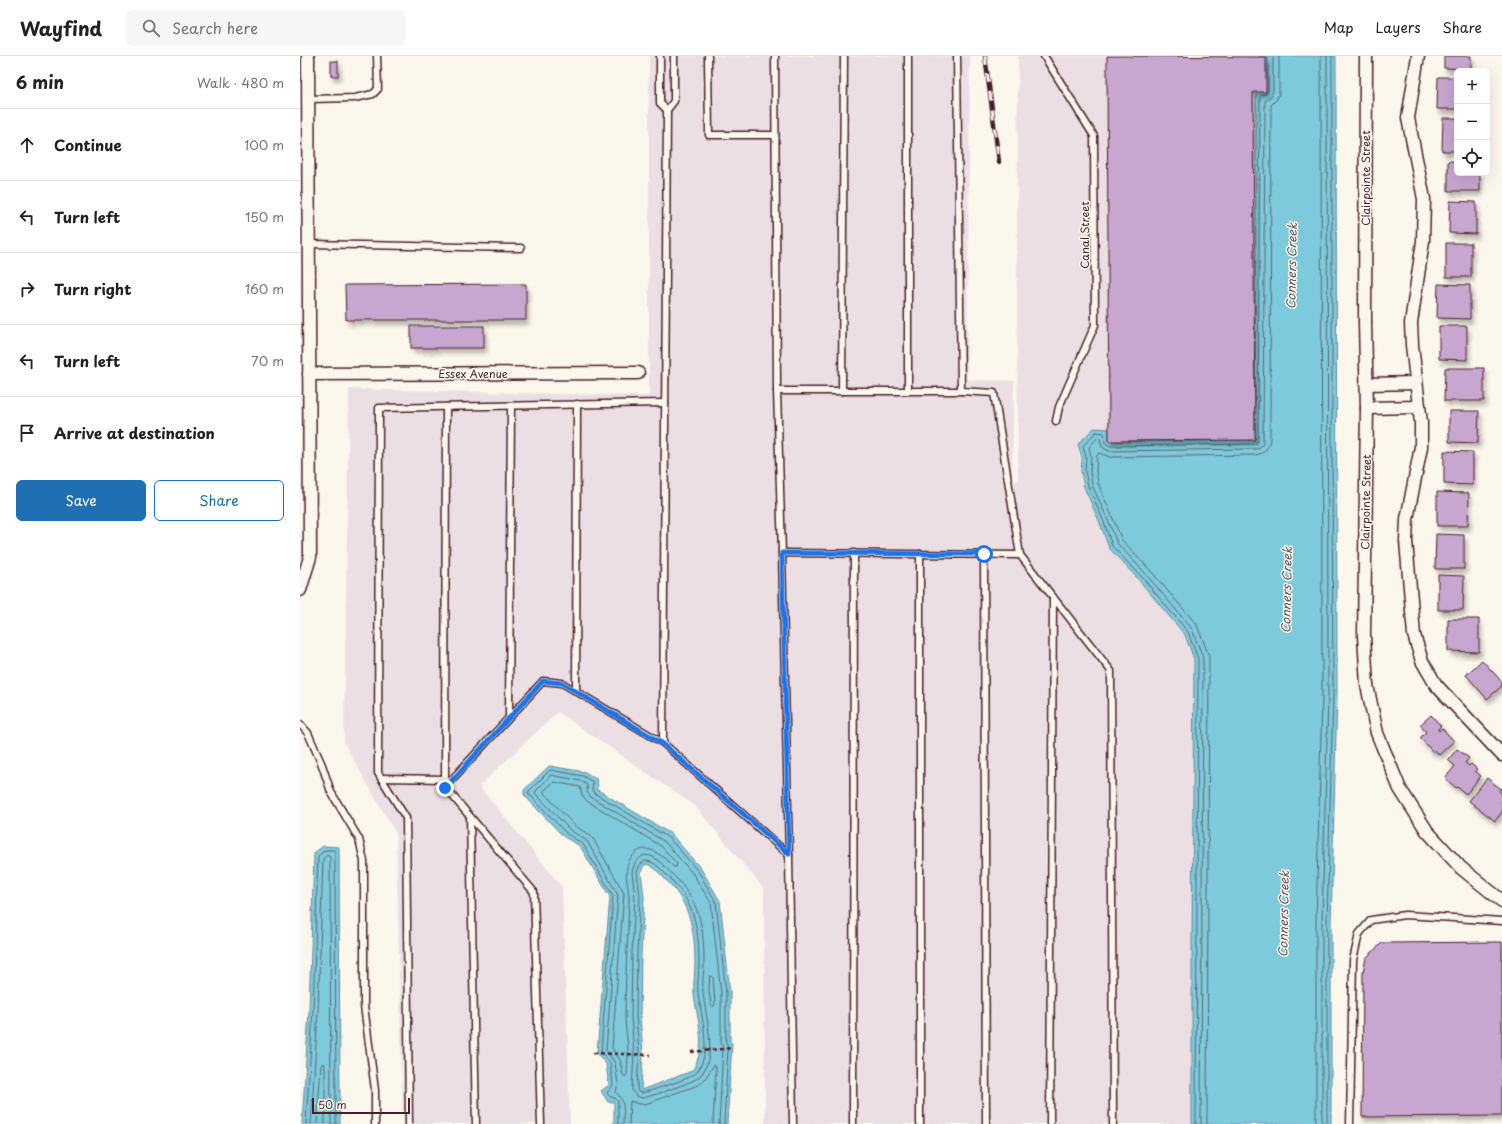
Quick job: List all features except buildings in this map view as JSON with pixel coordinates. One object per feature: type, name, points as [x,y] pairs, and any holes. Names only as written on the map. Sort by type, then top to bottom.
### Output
[{"type":"street","points":[[300,590],[310,557],[308,56]]},
{"type":"street","name":"Clairpointe Street","points":[[1366,56],[1367,408],[1364,636],[1367,685],[1377,733],[1400,789],[1427,831],[1461,868],[1502,901]]},
{"type":"street","points":[[1418,56],[1408,118],[1424,199],[1423,241],[1411,324],[1420,423],[1420,447],[1407,519],[1406,541],[1406,558],[1414,635],[1422,661],[1436,685],[1502,755]]},
{"type":"street","name":"Essex Avenue","points":[[309,374],[638,373]]},
{"type":"street","points":[[1366,384],[1416,383]]},
{"type":"street","points":[[1367,408],[1418,407]]},
{"type":"lane","points":[[309,99],[355,98],[373,94],[378,89],[377,56]]},
{"type":"lane","points":[[660,56],[660,103],[667,110]]},
{"type":"lane","points":[[663,744],[667,110],[674,101],[674,56]]},
{"type":"lane","points":[[708,56],[709,135],[775,135]]},
{"type":"lane","points":[[775,56],[777,391],[789,854],[793,1124]]},
{"type":"lane","points":[[842,391],[844,56]]},
{"type":"lane","points":[[908,56],[908,391]]},
{"type":"lane","points":[[957,56],[961,392]]},
{"type":"lane","name":"Canal Street","points":[[1044,56],[1094,136],[1095,325],[1059,406],[1056,421]]},
{"type":"lane","points":[[309,244],[521,248]]},
{"type":"lane","points":[[777,391],[908,391],[994,393],[1020,555],[1111,671],[1114,1124]]},
{"type":"lane","points":[[409,1124],[406,818],[378,773],[379,408],[665,403]]},
{"type":"lane","points":[[576,691],[577,404]]},
{"type":"lane","points":[[509,716],[511,406]]},
{"type":"lane","points":[[446,407],[445,788],[534,892],[541,1124]]},
{"type":"lane","points":[[782,553],[1020,555]]},
{"type":"lane","points":[[853,1124],[854,554]]},
{"type":"lane","points":[[920,554],[920,1124]]},
{"type":"lane","points":[[984,554],[986,1124]]},
{"type":"lane","points":[[1050,1124],[1053,597]]},
{"type":"lane","points":[[445,788],[509,716],[543,681],[562,683],[663,744],[789,854]]},
{"type":"lane","points":[[300,724],[308,733],[322,765],[331,792],[359,839],[364,861],[364,1006],[375,1090],[375,1124]]},
{"type":"lane","points":[[381,778],[446,779]]},
{"type":"lane","points":[[470,817],[476,1124]]},
{"type":"lane","points":[[1350,1124],[1353,960],[1359,934],[1371,920],[1406,915],[1502,921]]},
{"type":"path","points":[[691,1052],[732,1048]]},
{"type":"path","points":[[593,1053],[650,1055]]},
{"type":"shaded area","points":[[649,56],[970,56],[967,380],[1014,381],[1012,480],[1018,481],[1018,56],[1259,56],[1256,92],[1255,440],[1109,442],[1094,428],[1078,444],[1084,487],[1109,548],[1138,579],[1185,635],[1194,659],[1192,1124],[765,1124],[764,889],[695,806],[558,712],[479,786],[562,887],[570,1124],[403,1124],[396,834],[344,743],[349,389],[649,396]]},
{"type":"water","name":"Conners Creek","points":[[1259,56],[1336,56],[1337,696],[1331,922],[1331,1124],[1192,1124],[1194,659],[1185,635],[1138,579],[1109,548],[1084,487],[1081,471],[1082,458],[1078,444],[1094,428],[1109,429],[1109,442],[1255,440],[1256,91]]},
{"type":"water","points":[[549,766],[585,772],[596,779],[598,785],[596,789],[671,834],[701,869],[720,901],[730,993],[730,1042],[732,1043],[727,1124],[614,1124],[614,1102],[608,1102],[601,1091],[609,1085],[606,1064],[597,1053],[610,897],[580,846],[564,837],[524,795],[524,790]],"holes":[[[646,864],[657,870],[673,888],[685,907],[689,918],[694,939],[694,990],[700,1043],[697,1062],[692,1071],[641,1090],[643,1053],[640,1016],[644,897],[641,872]]]},
{"type":"water","points":[[323,846],[339,847],[340,1124],[302,1124],[309,1011],[314,853]]},
{"type":"railway","points":[[985,56],[999,162]]},
{"type":"route","points":[[445,788],[509,716],[543,681],[562,683],[663,744],[789,854],[782,553],[984,554]]}]
